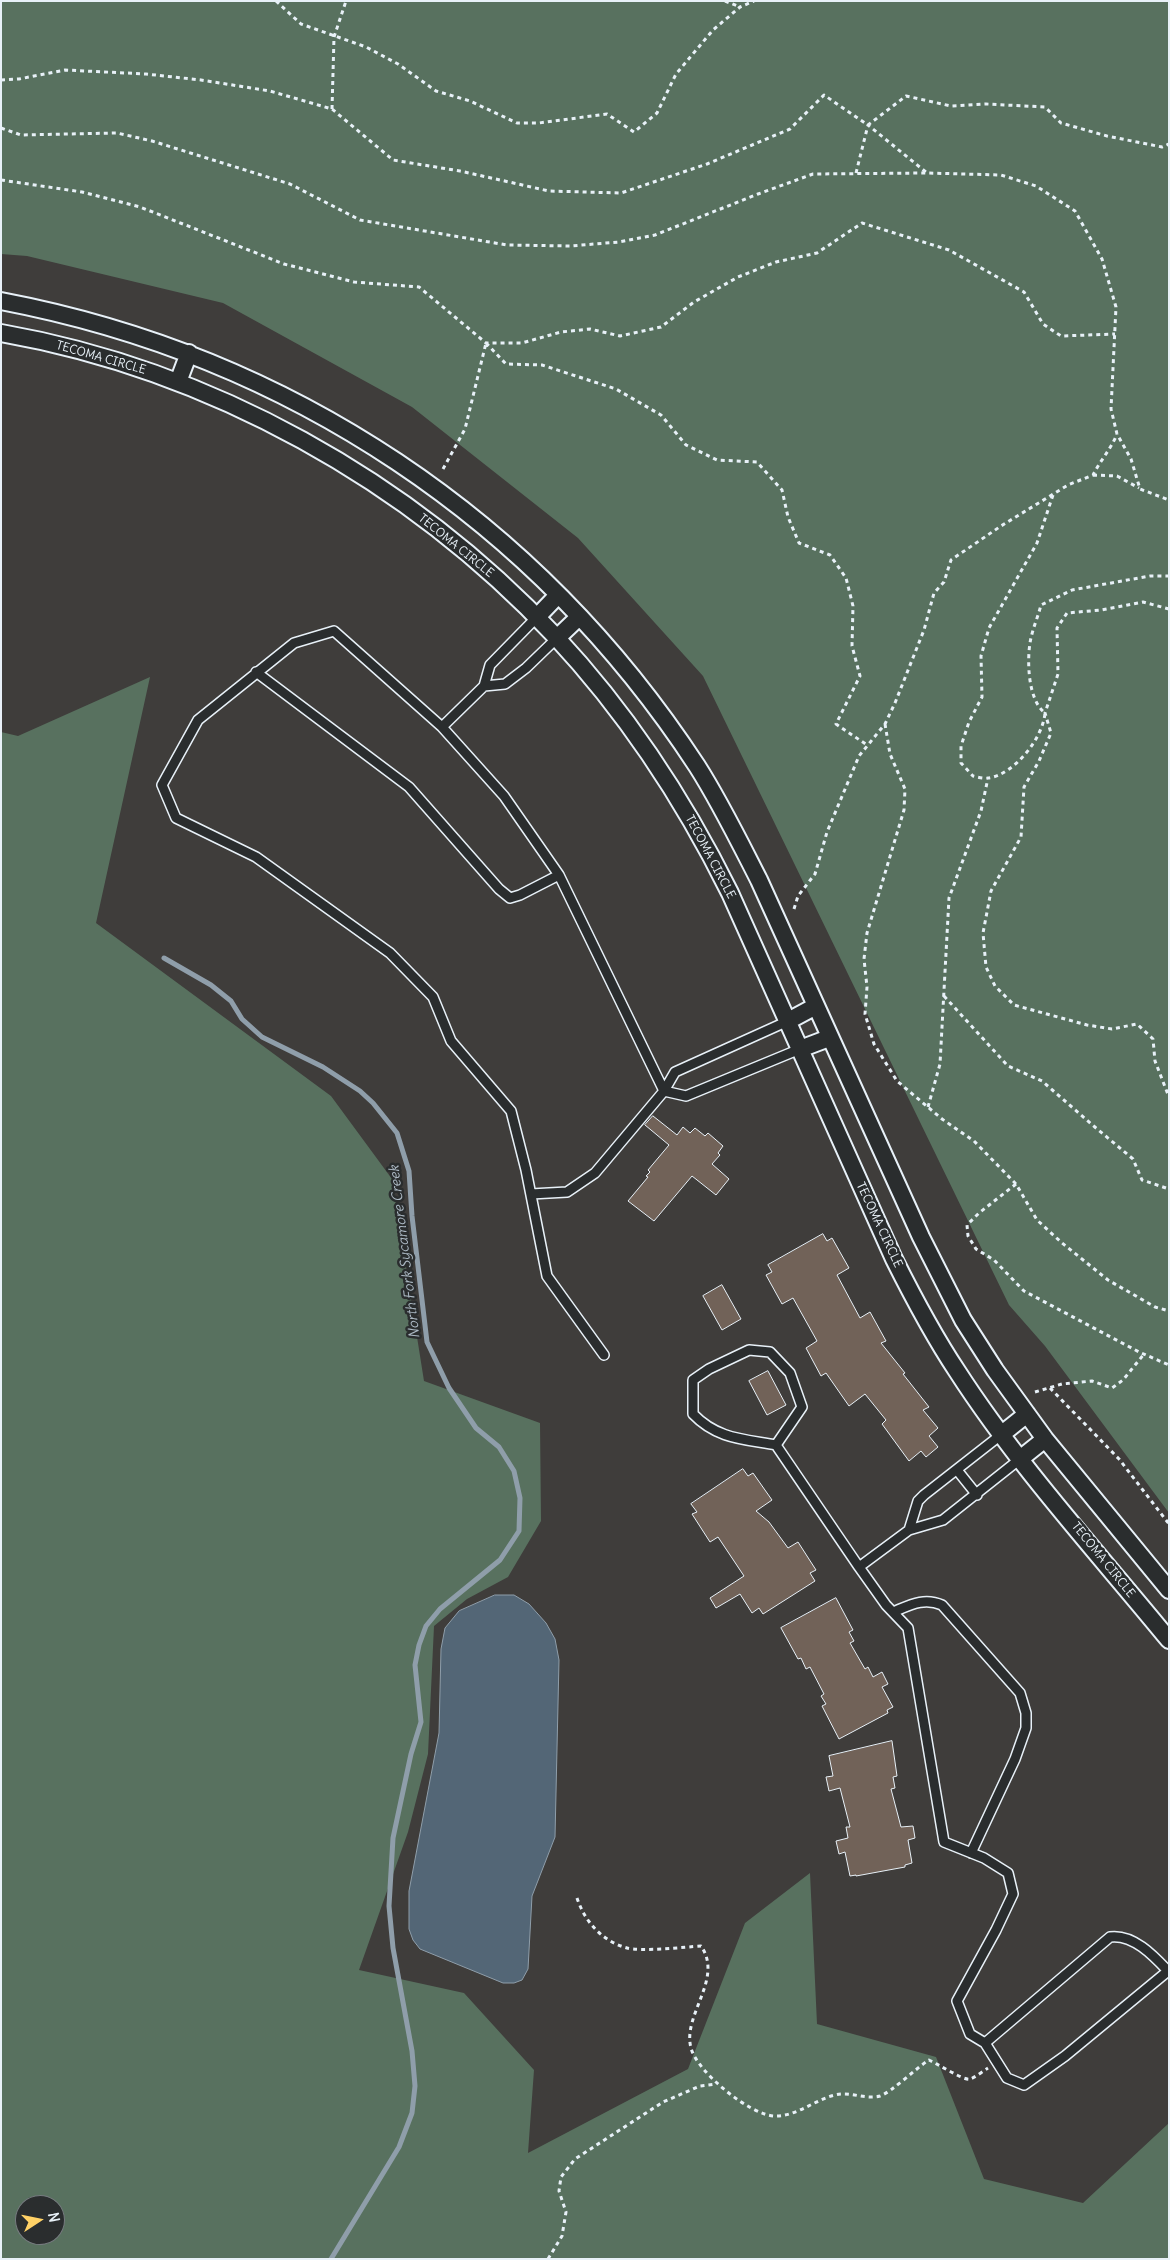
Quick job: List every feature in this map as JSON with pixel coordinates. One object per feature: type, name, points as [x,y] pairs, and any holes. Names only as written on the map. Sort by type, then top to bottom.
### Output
[{"type":"street","points":[[1,301],[89,320],[190,353],[299,402],[355,434],[410,470],[485,528],[533,569],[579,617],[642,689],[697,767],[759,880],[829,1038],[944,1285],[995,1370],[1044,1439],[1169,1590]]},
{"type":"street","name":"TECOMA CIRCLE","points":[[1,333],[45,342],[119,362],[178,382],[296,437],[350,468],[454,542],[537,617],[557,638],[631,728],[668,781],[700,835],[730,893],[894,1259],[923,1316],[957,1371],[1020,1459],[1169,1640]]},
{"type":"street","points":[[178,382],[190,353]]},
{"type":"street","points":[[537,617],[558,595]]},
{"type":"street","points":[[557,638],[579,617]]},
{"type":"street","points":[[788,1020],[816,1006]]},
{"type":"street","points":[[800,1049],[829,1038]]},
{"type":"street","points":[[1002,1434],[1026,1414]]},
{"type":"street","points":[[1020,1459],[1044,1439]]},
{"type":"lane","points":[[442,727],[484,686],[490,665],[537,617]]},
{"type":"lane","points":[[604,1355],[547,1276],[531,1194],[511,1111],[451,1042],[433,997],[390,953],[256,857],[176,818],[162,785],[198,720],[294,643],[334,632],[442,727],[504,796],[559,875],[664,1090],[686,1096],[800,1049]]},
{"type":"lane","points":[[484,686],[505,684],[526,668],[557,638]]},
{"type":"lane","points":[[256,672],[409,787],[499,889],[510,898],[520,895],[559,875]]},
{"type":"lane","points":[[531,1194],[567,1192],[595,1173],[664,1090],[675,1072],[788,1020]]},
{"type":"lane","points":[[776,1445],[802,1407],[790,1373],[770,1352],[748,1350],[693,1380],[693,1414],[705,1427],[721,1434],[776,1445],[859,1567],[893,1612],[908,1628],[944,1842],[971,1853],[1008,1873],[1013,1894],[996,1930],[957,2001],[970,2034],[985,2043],[1007,2078],[1024,2085],[1065,2056],[1168,1970],[1156,1957],[1134,1942],[1120,1936],[1110,1937],[985,2043]]},
{"type":"lane","points":[[909,1530],[918,1501],[1002,1434]]},
{"type":"lane","points":[[859,1567],[909,1530],[943,1520],[1020,1459]]},
{"type":"lane","points":[[957,1470],[977,1494]]},
{"type":"lane","points":[[893,1612],[924,1601],[932,1600],[942,1604],[1020,1693],[1026,1713],[1026,1728],[1015,1759],[971,1853]]},
{"type":"path","points":[[276,1],[301,24],[366,47],[398,64],[436,91],[470,101],[517,123],[538,123],[607,114],[634,132],[657,113],[676,74],[713,30],[740,7],[754,1]]},
{"type":"path","points":[[332,109],[334,37],[346,1]]},
{"type":"path","points":[[725,1],[740,7]]},
{"type":"path","points":[[1,80],[20,79],[65,70],[146,74],[201,80],[270,91],[332,109],[393,160],[460,170],[549,190],[621,192],[692,170],[790,129],[824,95],[868,125],[927,173]]},
{"type":"path","points":[[856,173],[868,125],[906,96],[951,106],[986,104],[1045,107],[1060,123],[1107,136],[1162,147],[1169,144]]},
{"type":"path","points":[[1,128],[21,134],[117,133],[152,141],[290,184],[360,220],[507,245],[580,245],[619,242],[654,235],[813,174],[927,173],[1001,175],[1036,186],[1075,211],[1102,259],[1116,307],[1111,409],[1117,434],[1131,460],[1140,488]]},
{"type":"path","points":[[1,180],[82,192],[140,207],[284,264],[354,282],[419,287],[486,343],[506,364],[542,365],[616,389],[661,415],[686,445],[717,460],[757,462],[782,490],[788,517],[799,542],[830,555],[846,578],[853,606],[852,646],[860,676],[836,724],[867,745]]},
{"type":"path","points":[[486,343],[522,343],[561,332],[590,329],[620,336],[661,327],[694,302],[738,278],[776,262],[817,253],[862,223],[949,250],[1024,292],[1043,324],[1061,336],[1115,334]]},
{"type":"path","points":[[443,469],[465,429],[486,343]]},
{"type":"path","points":[[1093,476],[1100,461],[1112,446],[1117,434]]},
{"type":"path","points":[[794,909],[798,896],[815,874],[827,832],[859,756],[885,724],[924,630],[934,593],[944,582],[951,560],[1001,526],[1068,485],[1093,476],[1117,476],[1169,500]]},
{"type":"path","points":[[1053,495],[1037,542],[989,628],[982,656],[982,697],[969,722],[961,746],[961,763],[972,776],[988,778],[1012,768],[1032,746],[1044,724],[1044,713],[1058,674],[1057,628],[1067,614],[1143,602],[1169,609]]},
{"type":"path","points":[[1169,576],[1150,576],[1072,590],[1041,605],[1030,643],[1030,689],[1040,710],[1044,713],[1051,733],[1039,762],[1024,787],[1021,837],[991,891],[982,933],[986,967],[995,986],[1014,1005],[1087,1025],[1112,1029],[1137,1024],[1153,1039],[1155,1061],[1169,1097]]},
{"type":"path","points":[[885,724],[890,754],[905,789],[904,810],[867,933],[864,959],[867,987],[865,1014],[874,1044],[898,1081],[928,1107],[974,1141],[1016,1184],[1037,1220],[1062,1243],[1108,1280],[1155,1307],[1169,1312]]},
{"type":"path","points":[[928,1107],[940,1064],[949,898],[981,811],[988,778]]},
{"type":"path","points":[[943,996],[1008,1066],[1042,1080],[1133,1159],[1142,1180],[1169,1189]]},
{"type":"path","points":[[1016,1184],[978,1213],[967,1224],[968,1236],[976,1249],[994,1260],[1024,1290],[1144,1354],[1169,1365]]},
{"type":"path","points":[[1035,1392],[1092,1381],[1112,1388],[1124,1380],[1144,1354]]},
{"type":"path","points":[[1050,1388],[1119,1459],[1169,1524]]},
{"type":"path","points":[[577,1898],[583,1914],[592,1927],[607,1939],[628,1948],[702,1946],[708,1955],[708,1977],[692,2026],[691,2048],[704,2069],[717,2084],[757,2112],[774,2116],[790,2114],[836,2094],[867,2098],[882,2095],[930,2060],[945,2067],[963,2080],[970,2079],[997,2062]]},
{"type":"path","points":[[548,2259],[562,2236],[566,2212],[559,2191],[561,2177],[575,2159],[663,2102],[700,2086],[717,2084]]},
{"type":"green space","points":[[1,1],[1169,1],[1169,1513],[1045,1346],[1009,1305],[703,676],[578,538],[412,407],[223,303],[27,256],[1,254]]},
{"type":"green space","points":[[150,677],[96,923],[331,1096],[392,1179],[424,1381],[540,1423],[541,1521],[508,1577],[467,1599],[434,1626],[428,1754],[408,1832],[359,1970],[464,1993],[534,2070],[528,2153],[688,2069],[745,1923],[810,1873],[817,2024],[936,2057],[984,2179],[1083,2203],[1169,2123],[1169,2259],[1,2259],[1,732],[18,736]]},
{"type":"water","points":[[495,1595],[514,1595],[529,1604],[546,1623],[555,1639],[559,1660],[555,1837],[532,1896],[528,1969],[522,1980],[514,1983],[503,1983],[420,1949],[413,1940],[409,1929],[409,1891],[439,1733],[441,1649],[445,1628],[459,1611]]},
{"type":"building","points":[[653,1116],[677,1135],[683,1127],[690,1133],[695,1128],[705,1136],[708,1133],[723,1146],[718,1153],[720,1155],[712,1164],[729,1179],[716,1195],[692,1176],[654,1221],[628,1201],[648,1177],[646,1176],[650,1172],[648,1170],[669,1145],[645,1125]]},
{"type":"building","points":[[823,1234],[827,1241],[832,1238],[849,1268],[837,1275],[860,1318],[870,1312],[886,1341],[881,1343],[929,1407],[923,1410],[938,1428],[929,1436],[938,1447],[926,1457],[921,1451],[909,1461],[882,1424],[886,1420],[865,1394],[849,1406],[826,1373],[821,1376],[806,1348],[817,1341],[793,1298],[782,1304],[766,1275],[772,1272],[768,1265]]},
{"type":"building","points":[[722,1285],[741,1319],[722,1330],[703,1296]]},
{"type":"building","points":[[768,1371],[786,1405],[767,1415],[749,1381]]},
{"type":"building","points":[[743,1469],[748,1476],[753,1473],[772,1500],[756,1511],[769,1522],[788,1548],[798,1542],[816,1570],[810,1573],[815,1581],[763,1614],[759,1608],[752,1613],[740,1594],[716,1608],[710,1598],[744,1576],[718,1537],[710,1542],[692,1514],[697,1512],[691,1504]]},
{"type":"building","points":[[836,1598],[853,1630],[849,1632],[854,1641],[850,1643],[865,1669],[868,1667],[873,1677],[882,1672],[888,1684],[882,1687],[893,1707],[887,1710],[888,1713],[839,1739],[822,1706],[826,1704],[821,1696],[824,1694],[810,1667],[806,1669],[801,1658],[798,1659],[781,1628]]},
{"type":"building","points":[[892,1741],[897,1776],[893,1777],[895,1788],[891,1789],[901,1827],[913,1826],[915,1838],[908,1840],[912,1863],[905,1865],[905,1867],[850,1876],[845,1852],[839,1854],[836,1841],[848,1838],[846,1827],[850,1827],[840,1788],[829,1791],[826,1777],[833,1776],[829,1756]]},
{"type":"waterway","name":"North Fork Sycamore Creek","points":[[164,958],[211,985],[231,1001],[242,1019],[262,1037],[323,1067],[360,1091],[373,1103],[397,1133],[409,1171],[412,1216],[427,1342],[449,1388],[476,1428],[499,1447],[514,1471],[520,1498],[519,1531],[500,1560],[440,1609],[426,1626],[419,1645],[415,1665],[421,1722],[411,1754],[393,1838],[389,1906],[393,1948],[412,2051],[415,2086],[412,2113],[399,2147],[331,2259]]}]
